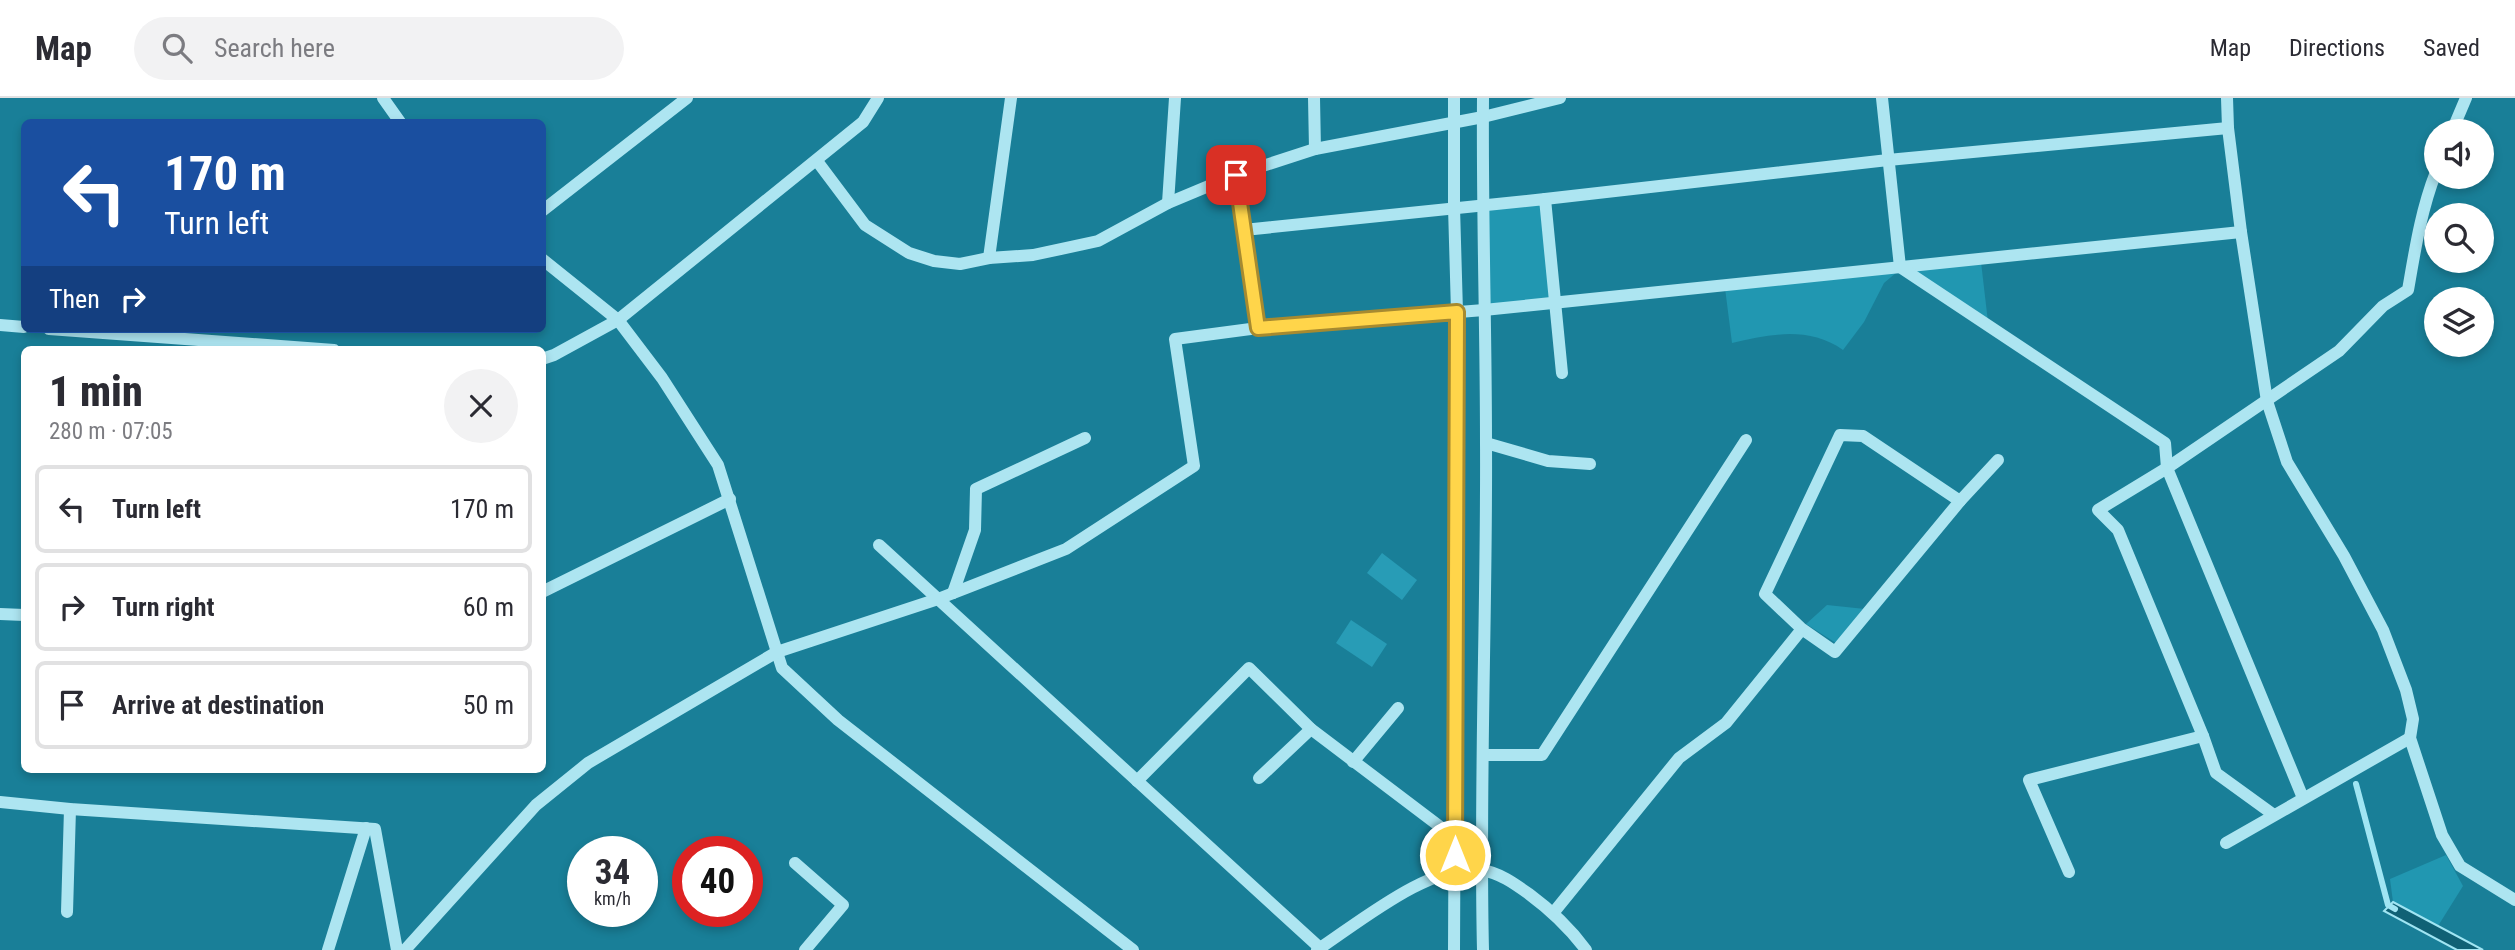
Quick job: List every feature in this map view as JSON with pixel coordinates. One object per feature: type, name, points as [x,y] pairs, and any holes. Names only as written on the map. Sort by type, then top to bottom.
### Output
[{"type":"street","points":[[546,208],[687,98]]},
{"type":"street","points":[[546,358],[618,320],[863,122],[878,98]]},
{"type":"street","points":[[989,258],[1011,98]]},
{"type":"street","points":[[1168,203],[1175,98]]},
{"type":"street","points":[[1314,98],[1315,149]]},
{"type":"street","points":[[1454,98],[1457,312],[1454,950]]},
{"type":"street","points":[[1483,98],[1486,443],[1481,869],[1483,950]]},
{"type":"street","points":[[817,161],[865,225],[909,253],[934,261],[960,264],[989,258],[1033,255],[1098,241],[1168,203],[1236,175],[1315,149],[1483,117],[1560,98]]},
{"type":"street","points":[[1882,98],[1900,267]]},
{"type":"street","points":[[2227,98],[2228,128],[2241,232],[2267,401],[2287,462],[2344,556],[2383,630],[2406,690],[2413,719],[2410,738],[2442,835],[2460,866],[2515,900]]},
{"type":"street","points":[[2457,119],[2466,98]]},
{"type":"street","points":[[388,99],[398,119]]},
{"type":"street","points":[[1244,230],[1888,160],[2228,128]]},
{"type":"street","points":[[1236,175],[1258,328]]},
{"type":"street","points":[[2274,815],[2216,773],[2118,530],[2098,510],[2167,468],[2339,351],[2383,306],[2408,290],[2418,230],[2429,189]]},
{"type":"street","points":[[1545,199],[1562,373]]},
{"type":"street","points":[[405,950],[536,805],[588,763],[777,652],[938,599],[1066,549],[1194,466],[1175,339],[1258,328],[1484,310],[2241,232]]},
{"type":"street","points":[[546,262],[618,320],[662,378],[718,465],[782,668],[838,720],[1133,950]]},
{"type":"street","points":[[1900,267],[2165,443],[2167,468],[2303,798]]},
{"type":"street","points":[[0,325],[21,327]]},
{"type":"street","points":[[82,333],[181,345],[230,346]]},
{"type":"street","points":[[1960,501],[1863,436],[1840,435],[1765,594],[1802,629],[1835,652],[1960,501],[1998,460]]},
{"type":"street","points":[[953,593],[975,530],[976,489],[1084,438]]},
{"type":"street","points":[[1483,755],[1542,755],[1746,440]]},
{"type":"street","points":[[1486,443],[1548,461],[1590,464]]},
{"type":"street","points":[[546,590],[730,499]]},
{"type":"street","points":[[878,545],[1319,949],[1424,880],[1456,871],[1481,869],[1506,878],[1554,912],[1586,950]]},
{"type":"street","points":[[0,614],[21,615]]},
{"type":"street","points":[[1554,912],[1679,758],[1726,723],[1802,629]]},
{"type":"street","points":[[1137,781],[1249,668],[1311,729],[1455,838]]},
{"type":"street","points":[[1353,762],[1398,708]]},
{"type":"street","points":[[1259,778],[1311,729]]},
{"type":"street","points":[[2069,872],[2029,780],[2203,736]]},
{"type":"street","points":[[2226,843],[2410,738]]},
{"type":"street","points":[[0,803],[375,829],[397,950]]},
{"type":"street","points":[[67,912],[70,809]]},
{"type":"street","points":[[328,950],[366,828]]},
{"type":"street","points":[[796,863],[844,905],[805,950]]},
{"type":"shaded area","points":[[1542,204],[1550,298],[1489,305],[1486,209]]},
{"type":"shaded area","points":[[1981,262],[1988,322],[1909,269]]},
{"type":"shaded area","points":[[1897,272],[1884,283],[1864,322],[1843,350],[1817,338],[1789,334],[1732,343],[1725,288]]},
{"type":"shaded area","points":[[1827,605],[1865,609],[1836,643],[1806,624]]},
{"type":"shaded area","points":[[2446,855],[2463,886],[2438,926],[2393,902],[2390,879]]},
{"type":"shaded area","points":[[2393,902],[2483,950],[2457,950],[2384,911]]},
{"type":"building","points":[[1382,553],[1417,580],[1402,600],[1367,573]]},
{"type":"building","points":[[1351,620],[1387,644],[1372,667],[1336,643]]},
{"type":"waterway","points":[[2356,784],[2388,905],[2395,909]]},
{"type":"route","points":[[1236,175],[1258,328],[1457,312],[1455,855]]}]
